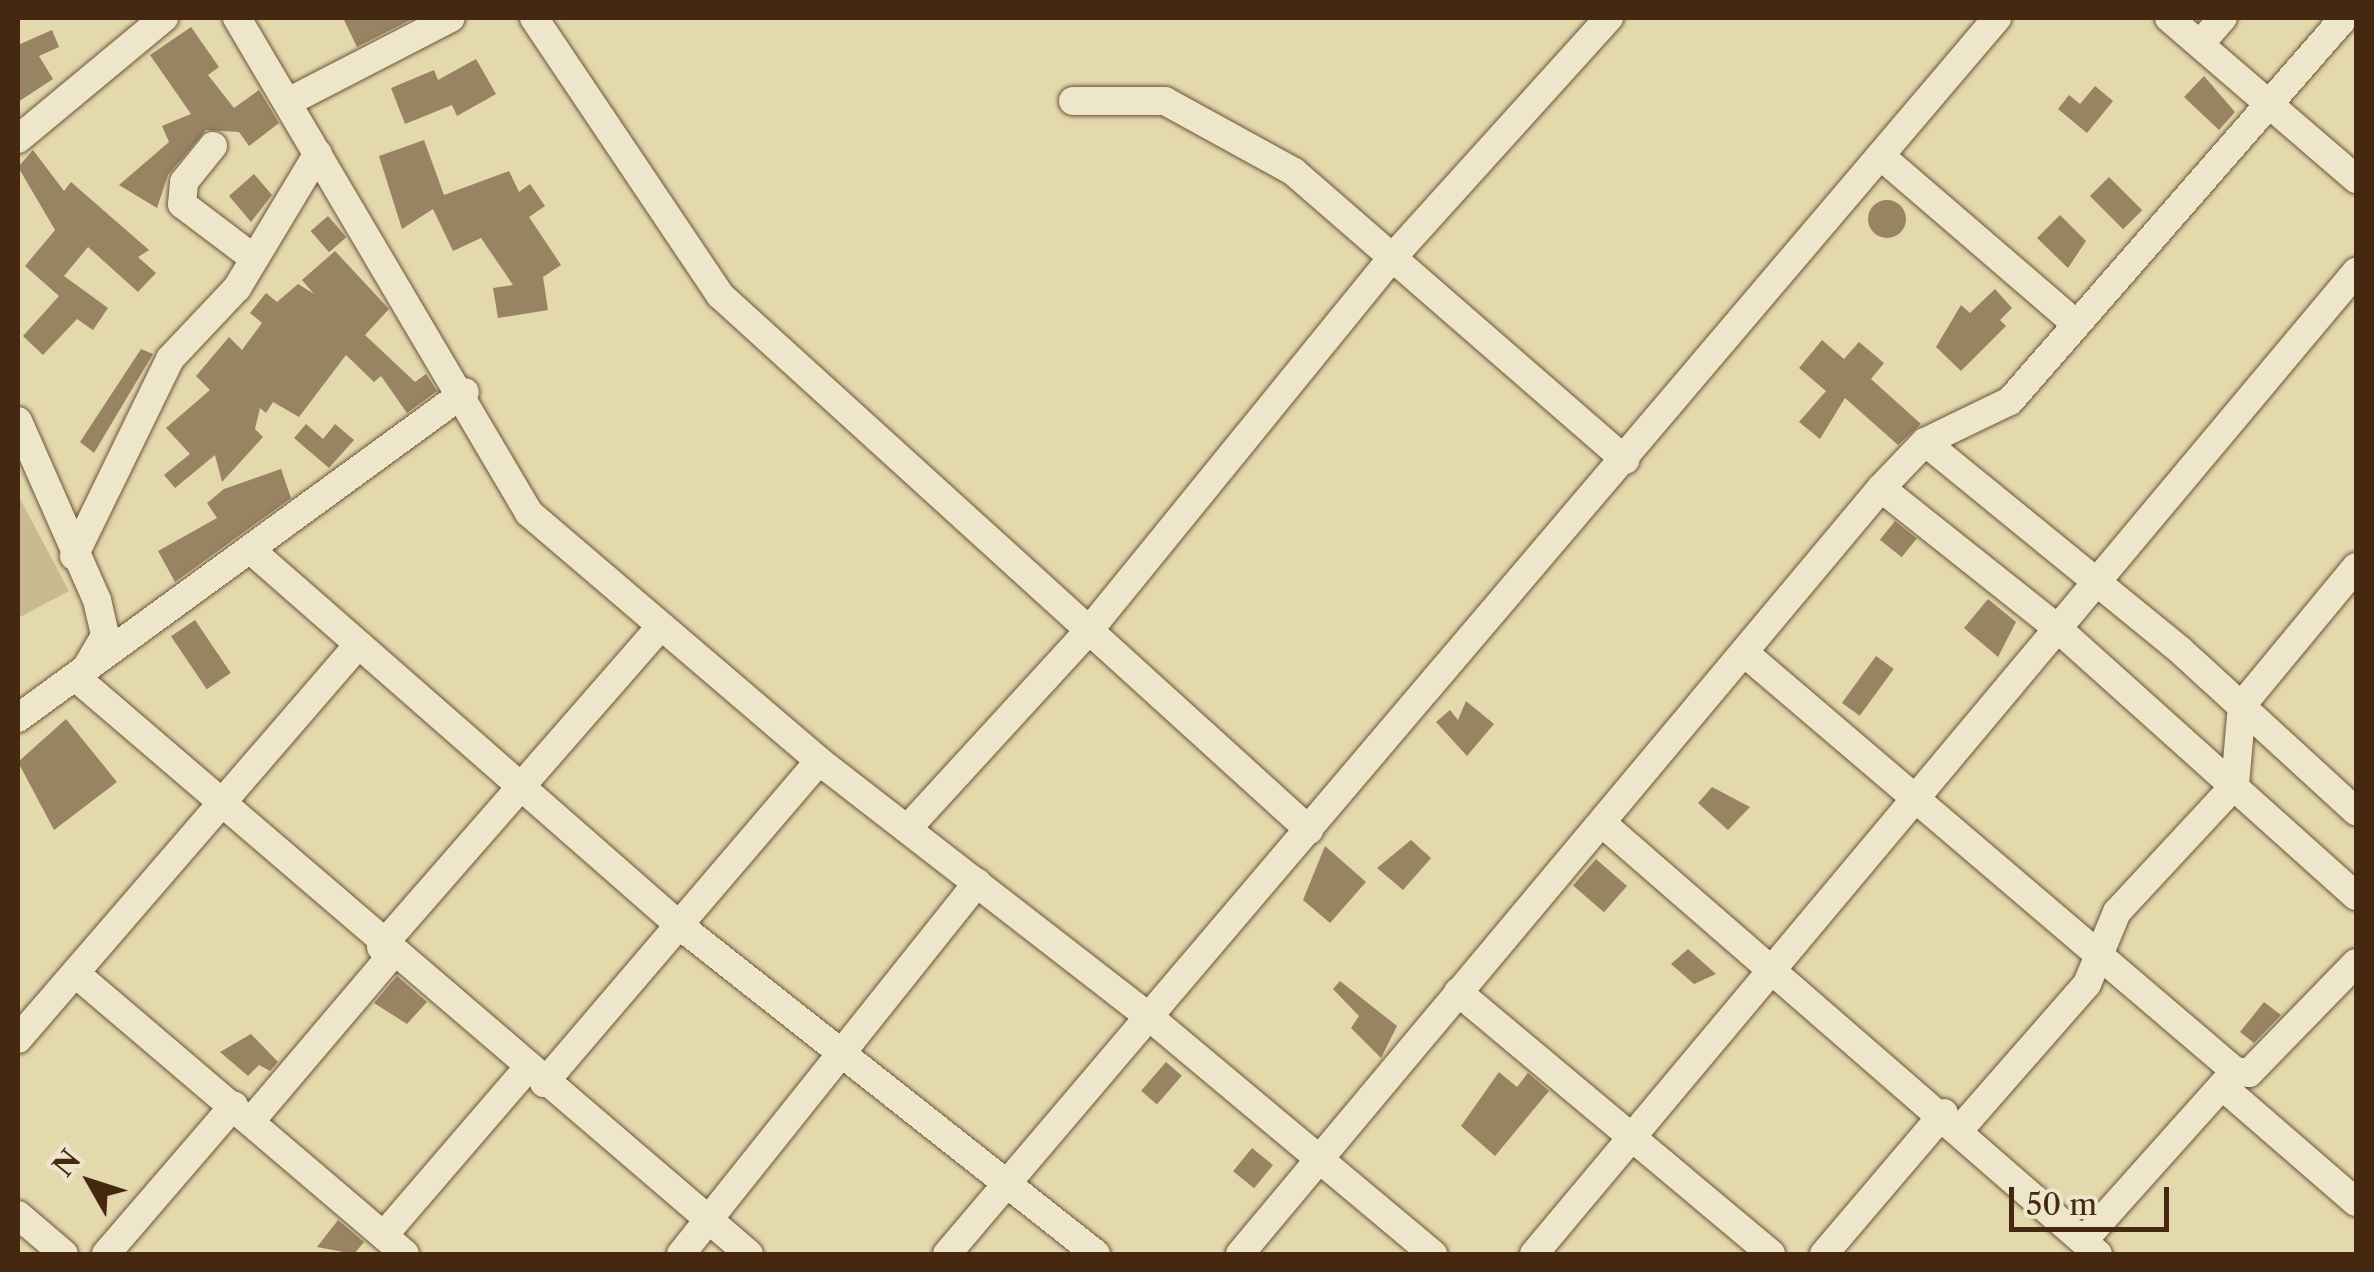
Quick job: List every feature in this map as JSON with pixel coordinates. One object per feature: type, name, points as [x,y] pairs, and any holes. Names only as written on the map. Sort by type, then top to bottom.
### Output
[{"type":"street","points":[[238,18],[465,392],[528,514],[819,761],[1147,1015],[1432,1254]]},
{"type":"street","points":[[288,102],[451,18]]},
{"type":"street","points":[[534,18],[720,295],[1091,628],[1308,830]]},
{"type":"street","points":[[907,829],[1091,628],[1392,258],[1608,18]]},
{"type":"street","points":[[947,1254],[1997,18]]},
{"type":"street","points":[[2169,18],[2356,180]]},
{"type":"street","points":[[2200,44],[2223,18]]},
{"type":"street","points":[[1240,1254],[1747,655],[1881,488],[1926,442],[2010,402],[2266,102],[2344,18]]},
{"type":"street","points":[[18,138],[152,21]]},
{"type":"street","points":[[1072,102],[1164,101],[1294,172],[1625,460]]},
{"type":"street","points":[[214,146],[184,182],[182,204],[252,257]]},
{"type":"street","points":[[74,556],[158,380],[228,300],[318,154]]},
{"type":"street","points":[[1882,157],[2076,324]]},
{"type":"street","points":[[1534,1254],[1919,802],[2056,627],[2356,272]]},
{"type":"street","points":[[18,718],[79,680],[465,392]]},
{"type":"street","points":[[18,421],[105,636],[79,680]]},
{"type":"street","points":[[1926,442],[2096,580],[2242,705],[2356,810]]},
{"type":"street","points":[[1881,488],[2056,627],[2354,888]]},
{"type":"street","points":[[252,551],[523,784],[678,924],[846,1057],[1012,1180],[1096,1254]]},
{"type":"street","points":[[1824,1254],[2087,984],[2118,912],[2235,785],[2242,705],[2356,567]]},
{"type":"street","points":[[106,1254],[242,1113],[386,951],[523,784],[659,628]]},
{"type":"street","points":[[18,1039],[358,645]]},
{"type":"street","points":[[1747,655],[2098,953],[2356,1202]]},
{"type":"street","points":[[79,680],[386,951],[749,1254]]},
{"type":"street","points":[[75,973],[393,1247],[535,1076],[678,924],[819,761]]},
{"type":"street","points":[[1602,823],[1952,1120],[2091,1247],[2229,1078],[2249,1073],[2356,963]]},
{"type":"street","points":[[681,1254],[712,1222],[846,1057],[977,883]]},
{"type":"street","points":[[1458,992],[1771,1254]]},
{"type":"street","points":[[18,1214],[64,1254]]},
{"type":"shaded area","points":[[18,495],[69,591],[18,618]]},
{"type":"building","points":[[343,18],[414,18],[357,47]]},
{"type":"building","points":[[191,27],[219,67],[208,75],[234,108],[259,90],[279,123],[249,146],[239,132],[206,130],[168,175],[157,208],[119,185],[169,142],[162,126],[191,114],[150,55]]},
{"type":"building","points":[[52,30],[59,47],[39,56],[53,79],[18,102],[18,45]]},
{"type":"building","points":[[476,59],[496,94],[457,116],[452,105],[405,124],[391,88],[434,70],[438,80]]},
{"type":"building","points":[[2204,76],[2235,112],[2219,130],[2184,97]]},
{"type":"building","points":[[2095,86],[2113,101],[2087,133],[2058,109],[2069,95],[2080,104]]},
{"type":"building","points":[[424,140],[444,195],[509,171],[519,192],[530,184],[545,206],[529,217],[561,265],[543,277],[548,310],[498,318],[493,288],[513,285],[481,238],[453,251],[433,209],[402,229],[379,156]]},
{"type":"building","points":[[33,150],[64,191],[71,182],[149,250],[138,257],[156,273],[138,292],[88,247],[64,276],[108,308],[93,330],[77,319],[43,355],[23,336],[59,296],[25,266],[55,230],[18,167]]},
{"type":"building","points":[[254,174],[272,195],[251,222],[229,196]]},
{"type":"building","points":[[2109,177],[2142,210],[2123,229],[2090,196]]},
{"type":"building","points":[[1887,200],[1901,205],[1906,219],[1901,233],[1887,238],[1873,233],[1868,219],[1873,205]]},
{"type":"building","points":[[2060,215],[2086,241],[2068,268],[2037,238]]},
{"type":"building","points":[[328,216],[346,237],[329,252],[311,231]]},
{"type":"building","points":[[335,251],[389,309],[365,335],[415,382],[426,374],[437,391],[407,413],[381,376],[374,382],[346,355],[299,417],[273,402],[266,413],[260,408],[255,429],[263,437],[222,482],[215,455],[175,488],[164,475],[190,454],[166,428],[210,390],[196,376],[229,337],[242,350],[262,323],[250,313],[266,293],[277,302],[298,284],[314,294],[302,280]]},
{"type":"building","points":[[1995,289],[2012,308],[2000,320],[2006,326],[1961,371],[1936,347],[1961,305],[1970,313]]},
{"type":"building","points":[[1822,340],[1844,359],[1859,342],[1884,363],[1871,379],[1921,424],[1898,445],[1845,398],[1820,439],[1799,422],[1826,391],[1799,368]]},
{"type":"building","points":[[141,349],[153,354],[94,453],[80,442]]},
{"type":"building","points":[[306,424],[323,439],[335,424],[354,440],[329,468],[294,438]]},
{"type":"building","points":[[281,469],[291,498],[175,582],[158,551],[217,518],[207,503],[224,489]]},
{"type":"building","points":[[1895,521],[1917,539],[1902,557],[1880,540]]},
{"type":"building","points":[[1988,599],[2016,622],[1998,657],[1964,628]]},
{"type":"building","points":[[195,620],[231,673],[207,689],[171,636]]},
{"type":"building","points":[[1876,656],[1894,669],[1860,716],[1842,703]]},
{"type":"building","points":[[1466,701],[1494,724],[1467,756],[1436,722],[1450,710],[1458,720]]},
{"type":"building","points":[[66,719],[117,782],[54,830],[18,762]]},
{"type":"building","points":[[1712,787],[1750,807],[1728,830],[1698,803]]},
{"type":"building","points":[[1411,840],[1431,858],[1403,890],[1377,868]]},
{"type":"building","points":[[1325,846],[1366,882],[1330,923],[1303,900]]},
{"type":"building","points":[[1596,859],[1627,886],[1604,912],[1573,885]]},
{"type":"building","points":[[1688,949],[1716,974],[1694,984],[1671,964]]},
{"type":"building","points":[[397,976],[427,1002],[407,1024],[374,1003]]},
{"type":"building","points":[[1340,981],[1397,1026],[1381,1058],[1351,1028],[1359,1016],[1333,989]]},
{"type":"building","points":[[2264,1002],[2281,1015],[2254,1043],[2240,1032]]},
{"type":"building","points":[[251,1034],[278,1062],[270,1071],[259,1065],[248,1076],[220,1052]]},
{"type":"building","points":[[1166,1062],[1182,1076],[1157,1104],[1141,1091]]},
{"type":"building","points":[[1499,1072],[1517,1087],[1528,1073],[1549,1091],[1495,1156],[1461,1126]]},
{"type":"building","points":[[1252,1148],[1273,1165],[1254,1188],[1233,1171]]},
{"type":"building","points":[[338,1220],[364,1242],[354,1254],[317,1247]]}]
